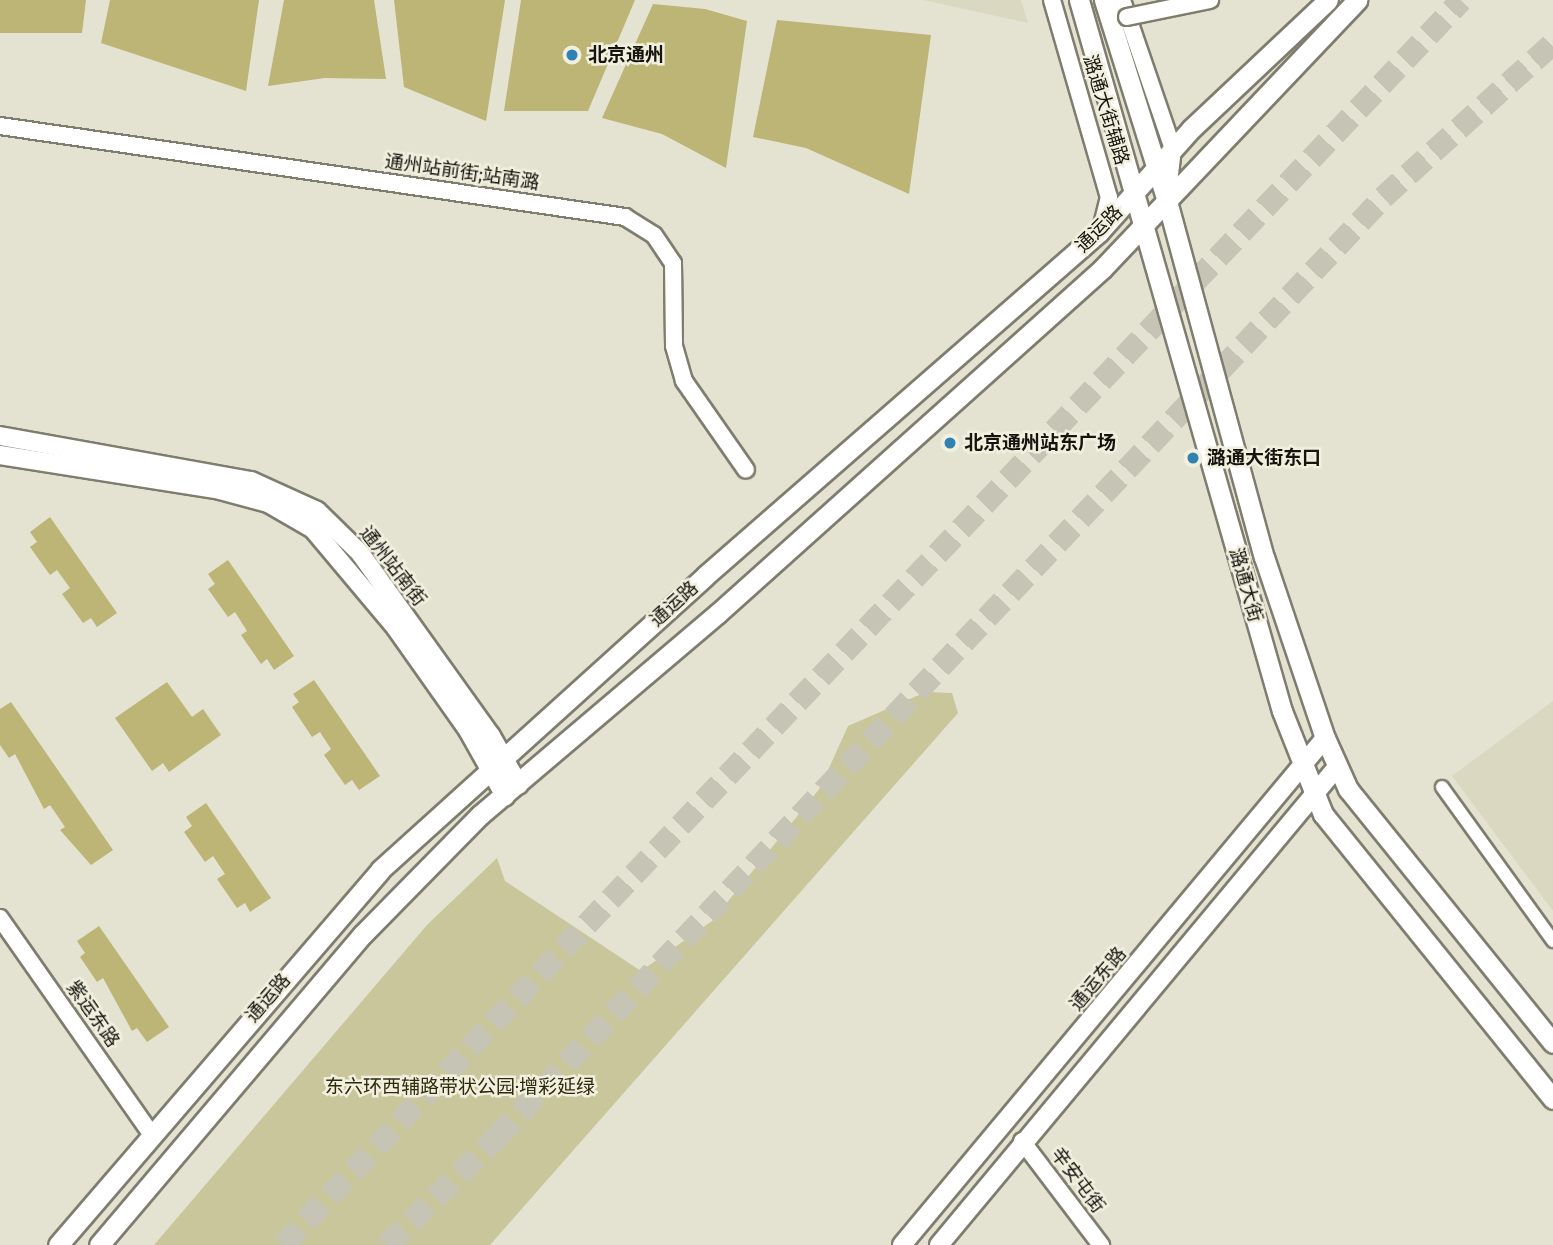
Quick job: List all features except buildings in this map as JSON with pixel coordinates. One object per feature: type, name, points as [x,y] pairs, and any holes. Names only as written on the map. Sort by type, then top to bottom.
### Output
[{"type":"main road","name":"潞通大街","points":[[1079,0],[1282,711],[1305,762],[1323,814],[1553,1099]]},
{"type":"main road","name":"潞通大街","points":[[1104,0],[1167,201],[1264,557],[1325,738],[1348,789],[1553,1043]]},
{"type":"main road","name":"通运路","points":[[58,1245],[380,870],[496,762],[1099,232],[1173,149],[1328,0]]},
{"type":"main road","name":"通运路","points":[[99,1245],[363,934],[512,790],[1018,347],[1167,201],[1357,0]]},
{"type":"main road","name":"通州站南街","points":[[0,436],[251,481],[317,511],[360,553],[512,790]]},
{"type":"main road","name":"通州站南街","points":[[0,455],[220,490],[268,503],[313,529],[397,628],[468,730],[496,762]]},
{"type":"main road","name":"通运东路","points":[[902,1245],[1325,738]]},
{"type":"main road","points":[[939,1245],[1022,1141],[1338,767]]},
{"type":"street","name":"潞通大街辅路","points":[[1052,0],[1110,197],[1099,232]]},
{"type":"street","points":[[1122,0],[1173,149],[1167,201]]},
{"type":"street","points":[[1127,17],[1210,0]]},
{"type":"street","name":"通州站前街;站南潞","points":[[0,125],[625,217],[654,235],[673,263],[674,346],[684,381],[747,470]]},
{"type":"street","points":[[1442,786],[1553,941]]},
{"type":"street","name":"紫运东路","points":[[0,918],[152,1135]]},
{"type":"street","name":"辛安屯街","points":[[1022,1141],[1101,1245]]},
{"type":"shaded area","points":[[923,0],[1021,0],[1028,23]]},
{"type":"shaded area","points":[[1553,701],[1553,911],[1452,776]]},
{"type":"green space","name":"东六环西辅路带状公园·增彩延绿","points":[[926,692],[952,693],[958,713],[490,1245],[154,1245],[427,925],[497,858],[505,881],[641,971],[712,921],[820,788],[848,726]]},
{"type":"tunnel","points":[[283,1245],[1461,0]]},
{"type":"tunnel","points":[[387,1245],[497,1137],[1383,197],[1553,43]]},
{"type":"place","name":"北京通州","points":[[572,55]]},
{"type":"place","name":"北京通州站东广场","points":[[950,443]]},
{"type":"place","name":"潞通大街东口","points":[[1193,458]]}]
